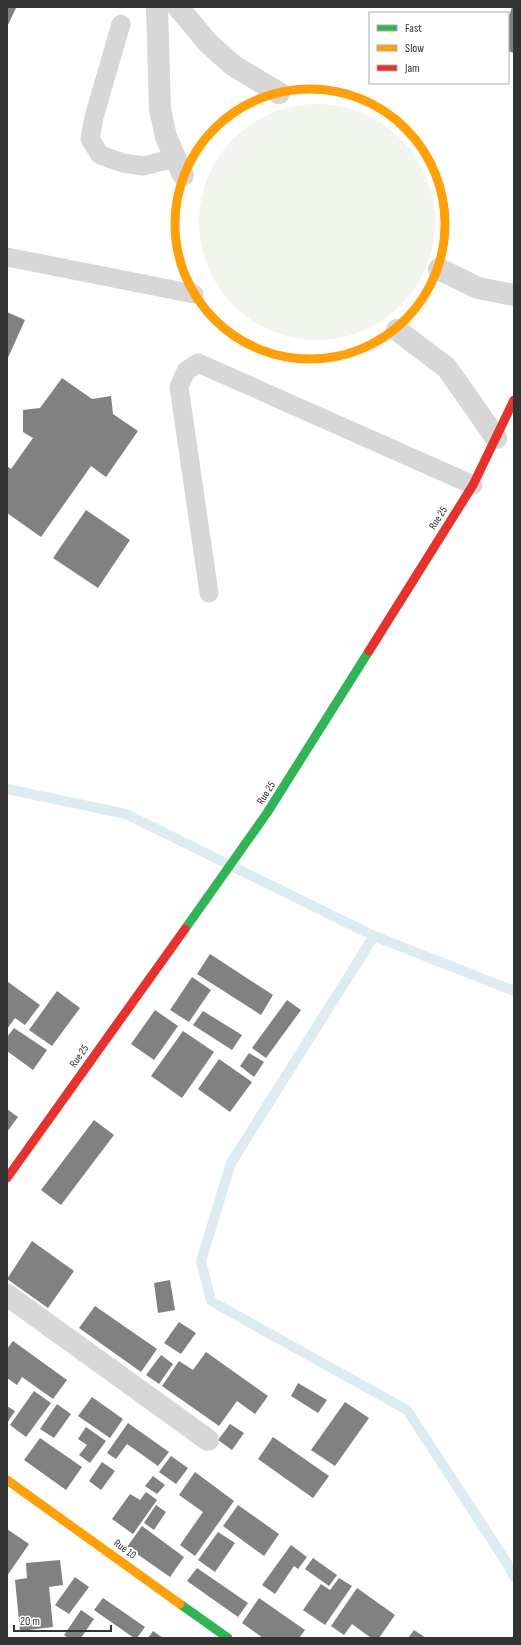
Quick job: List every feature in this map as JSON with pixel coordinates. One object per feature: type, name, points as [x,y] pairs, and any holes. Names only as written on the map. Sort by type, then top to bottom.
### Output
[{"type":"street","points":[[157,7],[160,109],[166,137],[179,167],[174,224],[176,250],[194,294],[224,329],[271,354],[310,360],[361,351],[396,330],[427,295],[440,269],[446,212],[436,172],[414,136],[382,109],[339,91],[291,90],[246,104],[206,135],[179,167]]},
{"type":"street","points":[[178,7],[208,43],[234,66],[279,93]]},
{"type":"street","points":[[440,269],[478,288],[514,295]]},
{"type":"street","points":[[396,330],[447,368],[496,438]]},
{"type":"street","name":"Rue 25","points":[[10,1169],[267,813],[473,485],[514,400]]},
{"type":"street","points":[[7,1295],[208,1440]]},
{"type":"street","name":"Rue 10","points":[[7,1480],[228,1638]]},
{"type":"lane","points":[[121,24],[94,117],[90,139],[100,155],[123,163],[143,166],[179,167]]},
{"type":"lane","points":[[7,257],[194,294]]},
{"type":"lane","points":[[208,593],[179,387],[186,370],[198,363],[473,485]]},
{"type":"shaded area","points":[[317,104],[351,109],[362,113],[392,131],[408,147],[421,167],[430,188],[435,222],[430,256],[426,267],[408,297],[392,313],[372,326],[351,335],[317,340],[283,335],[272,331],[242,313],[226,297],[213,277],[204,256],[199,222],[204,188],[208,177],[226,147],[242,131],[262,118],[283,109]]},
{"type":"building","points":[[7,7],[16,8],[7,27]]},
{"type":"building","points":[[512,7],[514,7],[514,53],[509,51],[509,16]]},
{"type":"building","points":[[7,312],[25,320],[7,360]]},
{"type":"building","points":[[62,378],[92,399],[111,396],[113,414],[138,431],[106,477],[91,466],[41,537],[7,513],[7,466],[11,469],[33,438],[23,432],[23,410],[40,408]]},
{"type":"building","points":[[86,510],[130,540],[98,588],[53,558]]},
{"type":"building","points":[[210,954],[273,995],[261,1015],[197,974]]},
{"type":"building","points":[[192,977],[211,990],[189,1022],[170,1010]]},
{"type":"building","points":[[8,982],[40,1005],[25,1025],[15,1018],[7,1029]]},
{"type":"building","points":[[57,991],[80,1008],[52,1046],[29,1030]]},
{"type":"building","points":[[287,1000],[301,1010],[266,1058],[252,1048]]},
{"type":"building","points":[[155,1010],[178,1026],[154,1060],[131,1044]]},
{"type":"building","points":[[203,1011],[242,1035],[232,1050],[193,1025]]},
{"type":"building","points":[[14,1028],[47,1050],[33,1070],[7,1051],[7,1037]]},
{"type":"building","points":[[183,1031],[214,1052],[182,1098],[151,1076]]},
{"type":"building","points":[[249,1053],[264,1062],[254,1077],[240,1066]]},
{"type":"building","points":[[219,1059],[252,1082],[230,1112],[198,1089]]},
{"type":"building","points":[[7,1109],[18,1117],[7,1132]]},
{"type":"building","points":[[94,1120],[114,1135],[61,1205],[41,1190]]},
{"type":"building","points":[[32,1241],[74,1271],[48,1308],[7,1279]]},
{"type":"building","points":[[170,1280],[175,1310],[158,1313],[154,1283]]},
{"type":"building","points":[[95,1306],[157,1349],[141,1372],[79,1328]]},
{"type":"building","points":[[179,1322],[196,1333],[181,1354],[164,1343]]},
{"type":"building","points":[[13,1341],[67,1380],[53,1399],[22,1377],[17,1385],[7,1378],[7,1349]]},
{"type":"building","points":[[206,1352],[268,1396],[255,1414],[237,1401],[219,1426],[162,1386],[179,1361],[193,1370]]},
{"type":"building","points":[[161,1355],[173,1364],[159,1384],[146,1375]]},
{"type":"building","points":[[298,1383],[327,1400],[318,1413],[291,1396]]},
{"type":"building","points":[[34,1391],[51,1403],[26,1437],[10,1425]]},
{"type":"building","points":[[92,1397],[123,1419],[110,1438],[78,1416]]},
{"type":"building","points":[[345,1402],[369,1418],[335,1466],[311,1450]]},
{"type":"building","points":[[57,1404],[71,1414],[54,1438],[40,1429]]},
{"type":"building","points":[[7,1406],[15,1411],[7,1423]]},
{"type":"building","points":[[128,1423],[169,1452],[158,1466],[127,1444],[116,1459],[107,1453]]},
{"type":"building","points":[[230,1424],[244,1433],[232,1450],[218,1440]]},
{"type":"building","points":[[86,1427],[106,1441],[90,1463],[79,1455],[87,1445],[78,1439]]},
{"type":"building","points":[[273,1437],[329,1476],[313,1498],[258,1459]]},
{"type":"building","points":[[40,1438],[82,1467],[66,1490],[24,1460]]},
{"type":"building","points":[[171,1456],[188,1468],[176,1484],[159,1472]]},
{"type":"building","points":[[102,1462],[115,1471],[101,1490],[89,1481]]},
{"type":"building","points":[[195,1472],[234,1501],[195,1556],[180,1545],[203,1512],[179,1495]]},
{"type":"building","points":[[153,1476],[165,1485],[157,1494],[145,1486]]},
{"type":"building","points":[[146,1492],[157,1500],[133,1534],[112,1519],[130,1494],[140,1500]]},
{"type":"building","points":[[156,1505],[166,1512],[154,1530],[144,1523]]},
{"type":"building","points":[[238,1505],[279,1534],[264,1556],[223,1526]]},
{"type":"building","points":[[142,1526],[184,1557],[170,1577],[127,1547]]},
{"type":"building","points":[[7,1529],[29,1544],[7,1576]]},
{"type":"building","points":[[218,1532],[235,1543],[215,1572],[198,1560]]},
{"type":"building","points":[[291,1545],[307,1557],[298,1569],[294,1566],[275,1594],[262,1585]]},
{"type":"building","points":[[313,1558],[337,1575],[329,1586],[305,1569]]},
{"type":"building","points":[[60,1560],[63,1585],[49,1587],[53,1627],[20,1631],[15,1580],[27,1578],[26,1563]]},
{"type":"building","points":[[197,1568],[248,1603],[238,1617],[187,1581]]},
{"type":"building","points":[[75,1577],[89,1587],[69,1614],[55,1605]]},
{"type":"building","points":[[339,1578],[352,1586],[325,1625],[303,1610],[321,1584],[330,1590]]},
{"type":"building","points":[[357,1588],[395,1615],[379,1638],[371,1638],[352,1624],[344,1635],[331,1626]]},
{"type":"building","points":[[103,1598],[145,1627],[137,1638],[134,1638],[94,1610]]},
{"type":"building","points":[[259,1598],[305,1630],[299,1638],[263,1638],[242,1623]]},
{"type":"building","points":[[81,1610],[94,1619],[81,1638],[68,1638],[64,1635]]},
{"type":"building","points":[[414,1630],[426,1638],[408,1638]]},
{"type":"building","points":[[153,1631],[163,1638],[148,1638]]},
{"type":"waterway","points":[[7,789],[126,814],[374,936],[514,991]]},
{"type":"waterway","points":[[374,936],[231,1163],[201,1261],[211,1301],[407,1410],[507,1563],[514,1577]]},
{"type":"traffic: fast","points":[[185,929],[267,813],[369,651]]},
{"type":"traffic: fast","points":[[180,1604],[228,1638]]},
{"type":"traffic: slow","points":[[310,89],[336,92],[362,99],[374,105],[396,120],[414,138],[429,160],[435,172],[442,198],[445,224],[442,250],[435,276],[429,288],[414,310],[396,328],[374,343],[362,349],[336,356],[310,359],[284,356],[258,349],[246,343],[224,328],[206,310],[191,288],[185,276],[178,250],[175,224],[178,198],[185,172],[191,160],[206,138],[224,120],[246,105],[258,99],[284,92],[310,89]]},
{"type":"traffic: slow","points":[[7,1480],[180,1604]]},
{"type":"traffic: jam","points":[[369,651],[473,485],[514,400]]},
{"type":"traffic: jam","points":[[7,1178],[185,929]]}]
